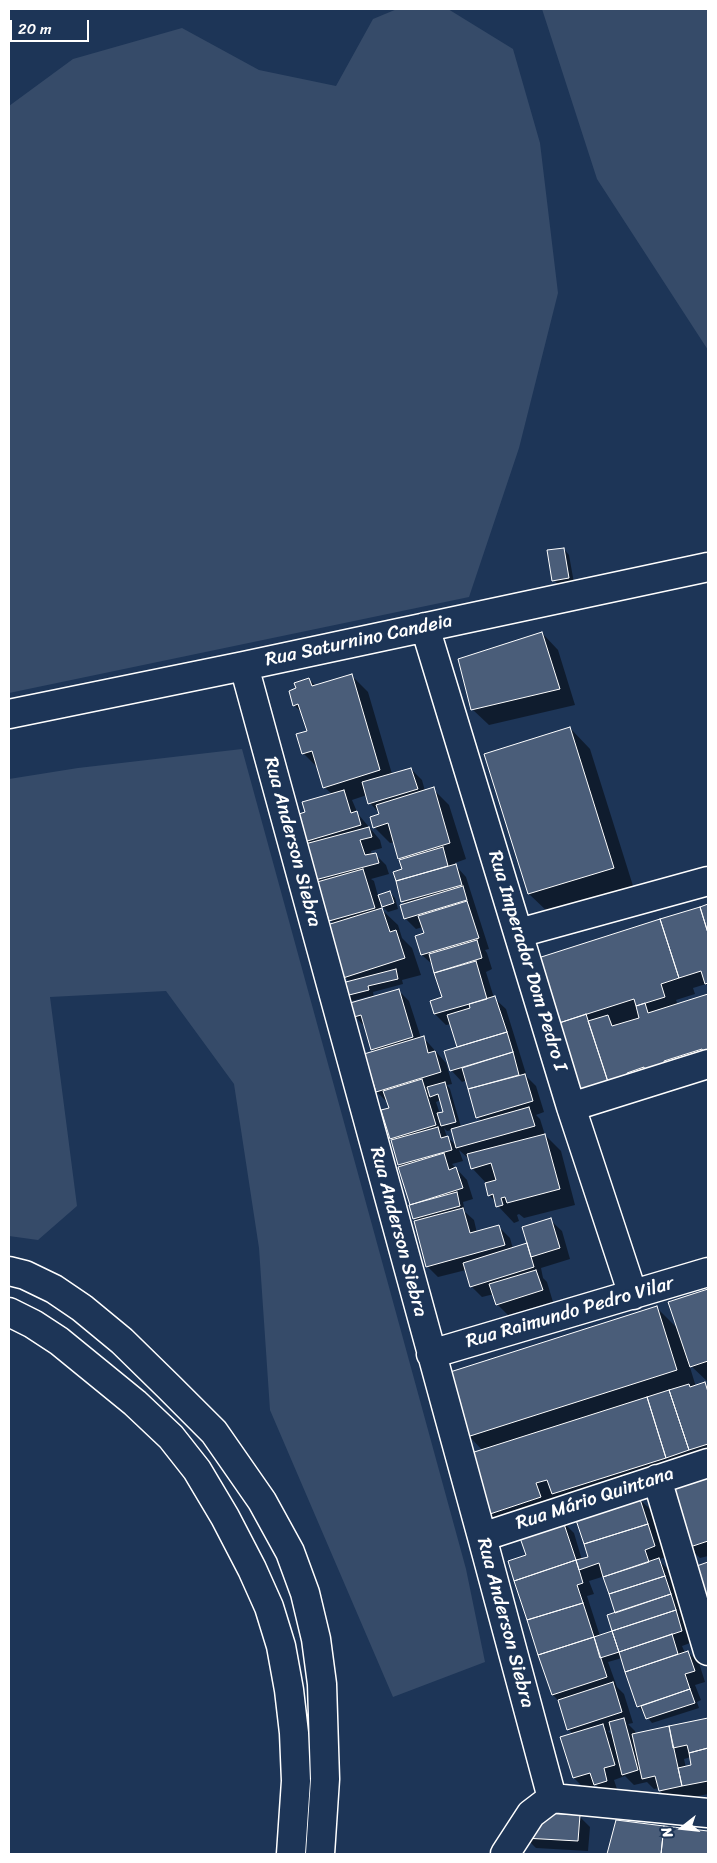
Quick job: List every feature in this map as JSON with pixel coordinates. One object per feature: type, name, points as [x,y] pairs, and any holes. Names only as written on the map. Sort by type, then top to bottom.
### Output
[{"type":"street","name":"Rua Saturnino Candeia","points":[[9,714],[708,567]]},
{"type":"street","name":"Rua Imperador Dom Pedro I","points":[[426,627],[571,1107],[633,1295]]},
{"type":"street","name":"Rua Anderson Siebra","points":[[244,666],[552,1798]]},
{"type":"street","points":[[519,934],[708,881]]},
{"type":"street","points":[[571,1107],[708,1064]]},
{"type":"street","points":[[9,1271],[25,1275],[54,1289],[82,1308],[122,1341],[214,1432],[262,1501],[290,1552],[305,1593],[316,1639],[322,1684],[325,1779],[320,1854]]},
{"type":"street","name":"Rua Raimundo Pedro Vilar","points":[[431,1354],[708,1272]]},
{"type":"street","points":[[9,1312],[34,1324],[59,1341],[135,1403],[171,1437],[197,1470],[225,1517],[269,1607],[279,1638],[289,1690],[294,1733],[296,1781],[291,1854]]},
{"type":"street","name":"Rua Mário Quintana","points":[[482,1537],[708,1463]]},
{"type":"street","points":[[657,1479],[708,1646]]},
{"type":"street","points":[[505,1854],[531,1814],[552,1798],[708,1813]]},
{"type":"shaded area","points":[[397,9],[448,9],[513,49],[540,143],[558,293],[519,448],[469,597],[9,693],[9,106],[73,59],[182,28],[259,70],[336,86],[373,19]]},
{"type":"shaded area","points":[[542,9],[708,9],[708,350],[597,179]]},
{"type":"shaded area","points":[[242,749],[466,1569],[485,1662],[393,1697],[270,1410],[259,1248],[234,1084],[166,991],[50,997],[77,1206],[38,1240],[9,1236],[9,779],[78,768]]},
{"type":"building","points":[[564,548],[569,578],[552,581],[547,550]]},
{"type":"building","points":[[542,632],[560,689],[471,710],[458,659]]},
{"type":"building","points":[[352,674],[380,770],[323,788],[312,751],[302,754],[296,734],[307,731],[298,704],[293,706],[289,691],[296,688],[294,683],[309,678],[312,686]]},
{"type":"building","points":[[570,727],[614,868],[528,894],[484,754]]},
{"type":"building","points":[[411,768],[418,789],[368,804],[362,782]]},
{"type":"building","points":[[434,787],[450,843],[398,859],[388,823],[373,828],[370,817],[379,814],[376,805]]},
{"type":"building","points":[[344,790],[351,813],[357,811],[361,825],[304,842],[296,815],[305,812],[302,802]]},
{"type":"building","points":[[369,827],[372,837],[360,840],[365,855],[376,853],[379,863],[315,880],[305,844]]},
{"type":"building","points":[[443,847],[448,866],[396,881],[393,872],[402,869],[399,860]]},
{"type":"building","points":[[456,864],[462,885],[401,902],[396,881]]},
{"type":"building","points":[[363,869],[375,908],[329,921],[317,882]]},
{"type":"building","points":[[463,886],[467,900],[404,919],[400,905]]},
{"type":"building","points":[[390,891],[394,903],[382,907],[378,895]]},
{"type":"building","points":[[467,901],[479,938],[421,955],[415,936],[424,933],[418,916]]},
{"type":"building","points":[[708,904],[708,933],[700,907]]},
{"type":"building","points":[[700,907],[708,933],[708,983],[705,984],[701,971],[679,978],[660,919]]},
{"type":"building","points":[[382,908],[390,932],[396,930],[405,958],[343,978],[327,925]]},
{"type":"building","points":[[660,919],[679,978],[661,984],[665,997],[636,1006],[634,999],[556,1024],[535,959]]},
{"type":"building","points":[[477,940],[482,958],[434,973],[429,954]]},
{"type":"building","points":[[476,961],[487,999],[434,1014],[430,1001],[442,997],[434,973]]},
{"type":"building","points":[[396,969],[398,979],[368,986],[369,990],[345,996],[342,983]]},
{"type":"building","points":[[399,989],[413,1037],[371,1050],[361,1015],[354,1017],[350,1003]]},
{"type":"building","points":[[708,994],[708,1057],[705,1058],[702,1049],[664,1061],[666,1071],[646,1078],[644,1067],[627,1073],[629,1081],[610,1088],[588,1021],[608,1015],[612,1026],[639,1018],[636,1006],[645,1003],[648,1013]]},
{"type":"building","points":[[495,996],[507,1032],[457,1047],[447,1015],[470,1008],[469,1004]]},
{"type":"building","points":[[586,1014],[610,1088],[580,1098],[556,1024]]},
{"type":"building","points":[[507,1032],[513,1052],[450,1071],[444,1051]]},
{"type":"building","points":[[424,1036],[428,1053],[435,1051],[441,1072],[376,1092],[364,1054]]},
{"type":"building","points":[[513,1052],[519,1075],[468,1089],[462,1068]]},
{"type":"building","points":[[525,1074],[533,1101],[476,1118],[468,1089]]},
{"type":"building","points":[[422,1079],[436,1125],[390,1139],[381,1110],[389,1108],[383,1091]]},
{"type":"building","points":[[445,1082],[456,1122],[441,1126],[437,1113],[443,1112],[438,1094],[430,1097],[427,1087]]},
{"type":"building","points":[[529,1107],[535,1126],[456,1148],[451,1129]]},
{"type":"building","points":[[438,1127],[441,1138],[448,1136],[452,1150],[398,1165],[391,1140]]},
{"type":"building","points":[[545,1134],[560,1189],[507,1203],[505,1197],[501,1198],[503,1205],[496,1207],[493,1194],[488,1196],[485,1183],[496,1180],[491,1163],[471,1169],[467,1154]]},
{"type":"building","points":[[444,1153],[449,1170],[456,1167],[463,1188],[410,1205],[398,1167]]},
{"type":"building","points":[[457,1192],[460,1206],[413,1219],[409,1205]]},
{"type":"building","points":[[463,1208],[470,1233],[499,1225],[505,1245],[426,1267],[414,1221]]},
{"type":"building","points":[[551,1218],[560,1248],[531,1257],[522,1227]]},
{"type":"building","points":[[527,1243],[534,1267],[470,1287],[463,1263]]},
{"type":"building","points":[[536,1270],[543,1290],[496,1305],[489,1284]]},
{"type":"building","points":[[708,1289],[708,1361],[690,1367],[668,1302]]},
{"type":"building","points":[[657,1306],[677,1370],[467,1437],[447,1373]]},
{"type":"building","points":[[705,1382],[708,1392],[708,1444],[689,1450],[669,1390],[689,1384],[690,1387]]},
{"type":"building","points":[[669,1390],[689,1450],[666,1458],[647,1397]]},
{"type":"building","points":[[647,1397],[666,1458],[552,1494],[547,1480],[536,1483],[541,1497],[487,1515],[468,1454]]},
{"type":"building","points":[[708,1476],[708,1541],[687,1548],[669,1489]]},
{"type":"building","points":[[639,1496],[648,1524],[584,1544],[575,1517]]},
{"type":"building","points":[[563,1521],[576,1560],[514,1581],[508,1561],[526,1555],[519,1535]]},
{"type":"building","points":[[648,1524],[655,1546],[645,1550],[649,1562],[603,1577],[599,1563],[579,1570],[576,1560],[588,1557],[584,1544]]},
{"type":"building","points":[[659,1558],[665,1576],[609,1594],[603,1577]]},
{"type":"building","points":[[576,1560],[583,1583],[577,1585],[583,1603],[527,1620],[514,1581]]},
{"type":"building","points":[[708,1562],[708,1613],[694,1567]]},
{"type":"building","points":[[665,1576],[671,1594],[615,1613],[609,1594]]},
{"type":"building","points":[[671,1594],[676,1610],[612,1631],[607,1615]]},
{"type":"building","points":[[583,1603],[594,1637],[538,1655],[527,1620]]},
{"type":"building","points":[[676,1610],[682,1631],[619,1652],[612,1631]]},
{"type":"building","points":[[612,1631],[619,1652],[600,1658],[594,1637]]},
{"type":"building","points":[[672,1634],[678,1654],[625,1672],[619,1652]]},
{"type":"building","points":[[594,1637],[607,1677],[552,1695],[538,1655]]},
{"type":"building","points":[[688,1651],[695,1671],[685,1674],[690,1689],[637,1707],[625,1672]]},
{"type":"building","points":[[613,1682],[622,1712],[567,1730],[558,1700]]},
{"type":"building","points":[[690,1689],[695,1703],[646,1719],[641,1706]]},
{"type":"building","points":[[624,1718],[638,1770],[622,1775],[609,1722]]},
{"type":"building","points":[[708,1718],[708,1748],[689,1753],[687,1745],[673,1748],[669,1726]]},
{"type":"building","points":[[603,1724],[615,1765],[604,1768],[607,1781],[594,1785],[590,1773],[573,1778],[560,1737]]},
{"type":"building","points":[[669,1726],[682,1786],[659,1791],[655,1776],[642,1779],[632,1734]]},
{"type":"building","points":[[708,1748],[708,1781],[682,1786],[678,1768],[691,1765],[689,1753]]},
{"type":"building","points":[[543,1813],[580,1815],[578,1841],[524,1838]]},
{"type":"building","points":[[616,1820],[664,1826],[661,1854],[607,1854]]},
{"type":"building","points":[[664,1826],[708,1831],[708,1854],[661,1854]]}]
